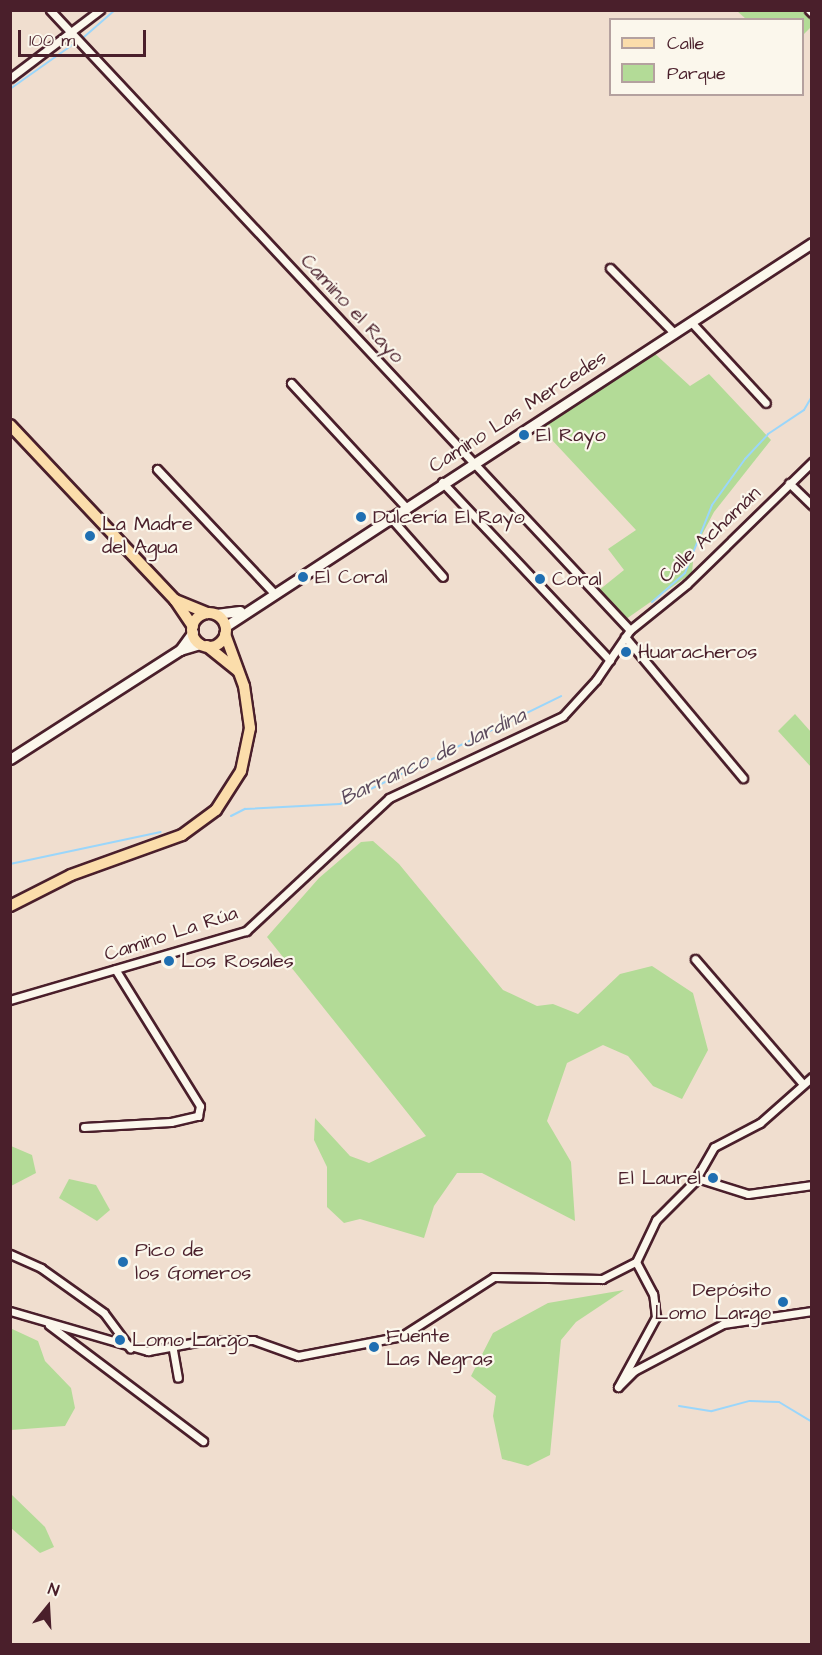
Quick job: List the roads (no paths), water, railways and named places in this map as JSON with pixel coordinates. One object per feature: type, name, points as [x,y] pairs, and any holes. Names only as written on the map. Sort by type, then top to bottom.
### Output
[{"type":"main road","name":"Camino Las Mercedes","points":[[225,630],[243,610],[812,243]]},
{"type":"main road","points":[[10,425],[175,600],[204,645],[238,671]]},
{"type":"main road","points":[[10,906],[71,875],[182,835],[216,810],[241,771],[248,748],[248,705],[225,630],[212,614],[175,600]]},
{"type":"main road","name":"Camino Las Mercedes","points":[[212,614],[243,610]]},
{"type":"main road","points":[[180,650],[193,629],[212,614]]},
{"type":"main road","points":[[10,759],[180,650],[204,645],[225,630]]},
{"type":"street","name":"Camino el Rayo","points":[[50,10],[630,630]]},
{"type":"street","points":[[10,78],[72,35],[100,10]]},
{"type":"street","points":[[610,268],[674,333]]},
{"type":"street","points":[[691,322],[766,403]]},
{"type":"street","points":[[291,383],[405,506]]},
{"type":"street","name":"Calle Achamán","points":[[630,630],[687,584],[812,462]]},
{"type":"street","points":[[157,469],[272,591]]},
{"type":"street","points":[[442,482],[610,660]]},
{"type":"street","points":[[789,483],[812,505]]},
{"type":"street","points":[[389,516],[443,577]]},
{"type":"street","name":"Camino La Rúa","points":[[10,1000],[246,931],[389,798],[562,716],[610,660],[630,630]]},
{"type":"street","points":[[625,638],[743,778]]},
{"type":"street","points":[[695,959],[803,1084]]},
{"type":"street","points":[[84,1127],[171,1122],[198,1116],[200,1106],[115,969]]},
{"type":"street","points":[[10,1311],[130,1348],[173,1350],[202,1341],[254,1340],[298,1356],[320,1354],[402,1336],[494,1277],[602,1279],[636,1262],[656,1220],[697,1178],[714,1147],[760,1123],[812,1077]]},
{"type":"street","points":[[697,1178],[747,1194],[812,1185]]},
{"type":"street","points":[[10,1254],[41,1268],[104,1313],[130,1348]]},
{"type":"street","points":[[636,1262],[650,1285],[656,1317],[618,1387],[639,1368],[723,1324],[812,1311]]},
{"type":"street","points":[[45,1321],[203,1441]]},
{"type":"street","points":[[173,1350],[178,1378]]},
{"type":"waterway","points":[[84,37],[115,10]]},
{"type":"waterway","points":[[10,89],[75,43]]},
{"type":"waterway","name":"Barranco de Jardina","points":[[652,602],[685,573],[712,505],[745,459],[768,434],[804,410],[812,396]]},
{"type":"waterway","name":"Barranco de Jardina","points":[[231,816],[245,809],[340,804],[561,696]]},
{"type":"waterway","points":[[10,864],[161,832]]},
{"type":"waterway","points":[[679,1406],[712,1411],[750,1401],[779,1402],[812,1422]]},
{"type":"place","name":"El Rayo","points":[[524,435]]},
{"type":"place","name":"Dulcería El Rayo","points":[[361,517]]},
{"type":"place","name":"La Madre del Agua","points":[[90,536]]},
{"type":"place","name":"El Coral","points":[[303,577]]},
{"type":"place","name":"Coral","points":[[540,579]]},
{"type":"place","name":"Huaracheros","points":[[626,652]]},
{"type":"place","name":"Los Rosales","points":[[169,961]]},
{"type":"place","name":"El Laurel","points":[[713,1178]]},
{"type":"place","name":"Pico de los Gomeros","points":[[123,1262]]},
{"type":"place","name":"Depósito Lomo Largo","points":[[783,1302]]},
{"type":"place","name":"Lomo Largo","points":[[120,1340]]},
{"type":"place","name":"Fuente Las Negras","points":[[374,1347]]}]
